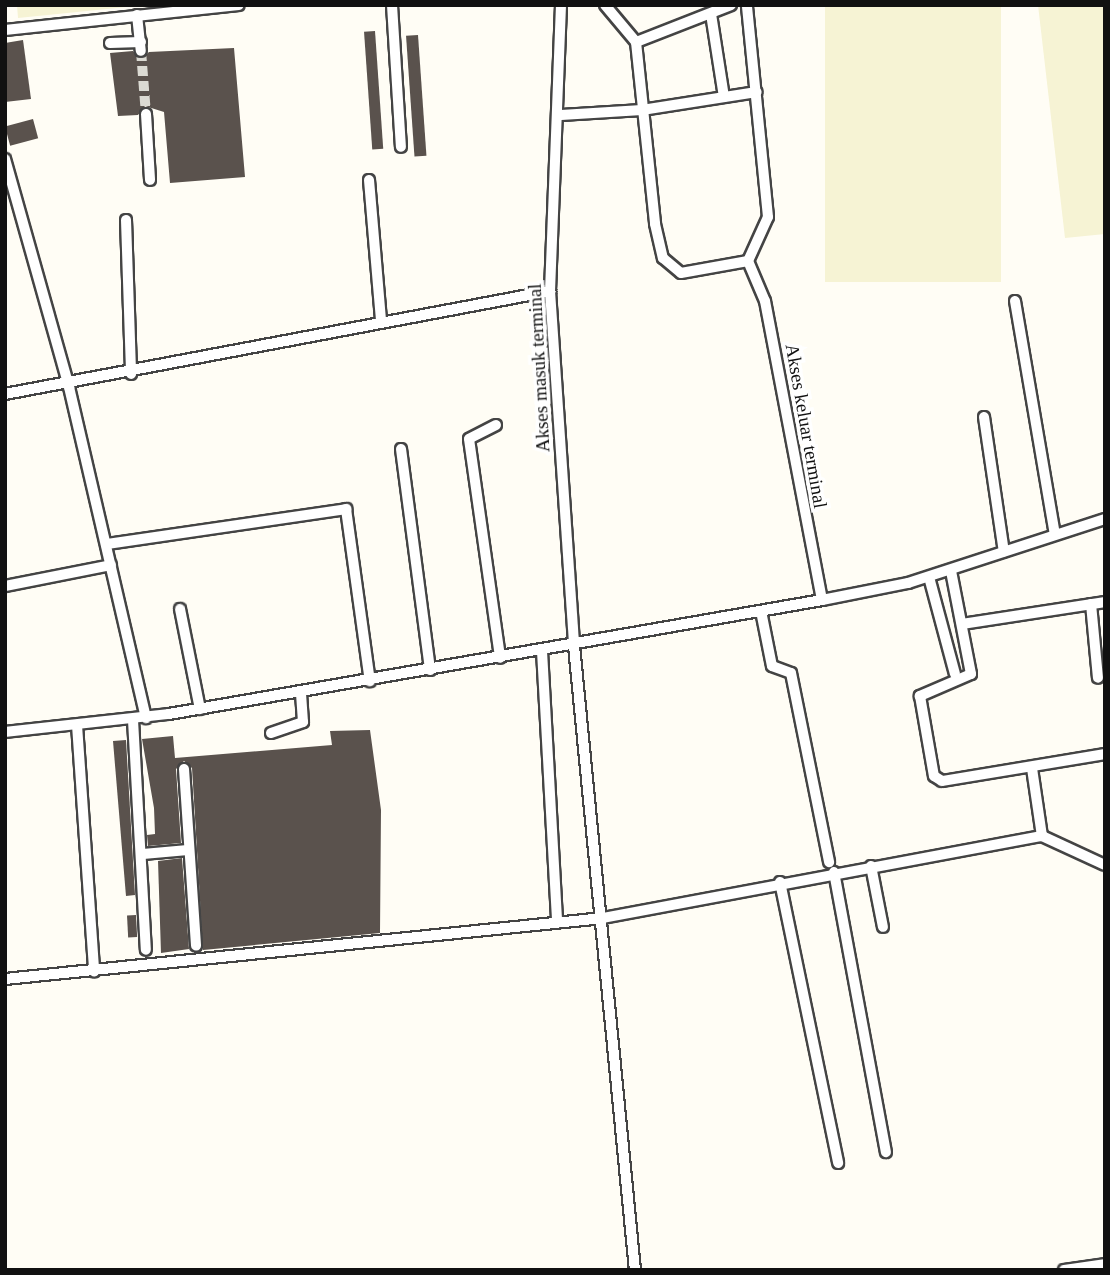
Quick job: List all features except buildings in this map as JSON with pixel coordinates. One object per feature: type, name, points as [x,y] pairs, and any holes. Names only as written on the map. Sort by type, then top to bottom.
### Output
[{"type":"street","points":[[5,30],[239,5]]},
{"type":"street","points":[[392,5],[401,148]]},
{"type":"street","name":"Akses masuk terminal","points":[[561,5],[561,115],[550,291],[574,646],[603,918],[635,1270]]},
{"type":"street","points":[[605,5],[636,42],[642,110],[663,258],[671,269],[694,274],[748,261],[768,217],[747,5]]},
{"type":"street","points":[[636,42],[731,5]]},
{"type":"street","points":[[711,14],[724,97]]},
{"type":"street","points":[[110,43],[141,46],[137,15]]},
{"type":"street","points":[[561,115],[642,110],[757,92]]},
{"type":"street","points":[[146,114],[150,180]]},
{"type":"street","points":[[5,159],[69,387],[146,718]]},
{"type":"street","points":[[369,180],[380,321]]},
{"type":"street","points":[[127,220],[131,374]]},
{"type":"street","name":"Akses keluar terminal","points":[[748,261],[765,301],[822,600]]},
{"type":"street","points":[[5,394],[69,387],[380,321],[550,291]]},
{"type":"street","points":[[1015,302],[1055,534]]},
{"type":"street","points":[[984,417],[1004,552]]},
{"type":"street","points":[[496,425],[469,439],[500,658]]},
{"type":"street","points":[[401,449],[430,670]]},
{"type":"street","points":[[107,544],[346,509],[370,681]]},
{"type":"street","points":[[5,732],[146,718],[574,646],[822,600],[929,577],[1105,519]]},
{"type":"street","points":[[5,586],[111,565]]},
{"type":"street","points":[[951,570],[970,677],[920,696],[934,776],[942,781],[1105,754]]},
{"type":"street","points":[[929,577],[955,674]]},
{"type":"street","points":[[962,624],[1105,602]]},
{"type":"street","points":[[1091,604],[1098,678]]},
{"type":"street","points":[[180,609],[200,709]]},
{"type":"street","points":[[761,611],[772,666],[791,673],[832,867],[886,1152]]},
{"type":"street","points":[[542,651],[558,923]]},
{"type":"street","points":[[271,733],[303,722],[301,692]]},
{"type":"street","points":[[133,720],[143,854],[146,950]]},
{"type":"street","points":[[77,725],[94,971]]},
{"type":"street","points":[[1032,768],[1042,836]]},
{"type":"street","points":[[184,769],[195,946]]},
{"type":"street","points":[[5,979],[603,918],[780,882],[832,867],[871,866],[1042,836],[1105,865]]},
{"type":"street","points":[[143,854],[188,850]]},
{"type":"street","points":[[871,866],[883,927]]},
{"type":"street","points":[[780,882],[838,1163]]},
{"type":"street","points":[[1064,1270],[1105,1264]]},
{"type":"shaded area","points":[[17,5],[146,5],[18,18]]},
{"type":"shaded area","points":[[825,5],[1001,5],[1001,282],[825,282]]},
{"type":"shaded area","points":[[1038,5],[1105,5],[1105,234],[1065,238]]},
{"type":"tunnel","points":[[141,51],[146,114]]}]
